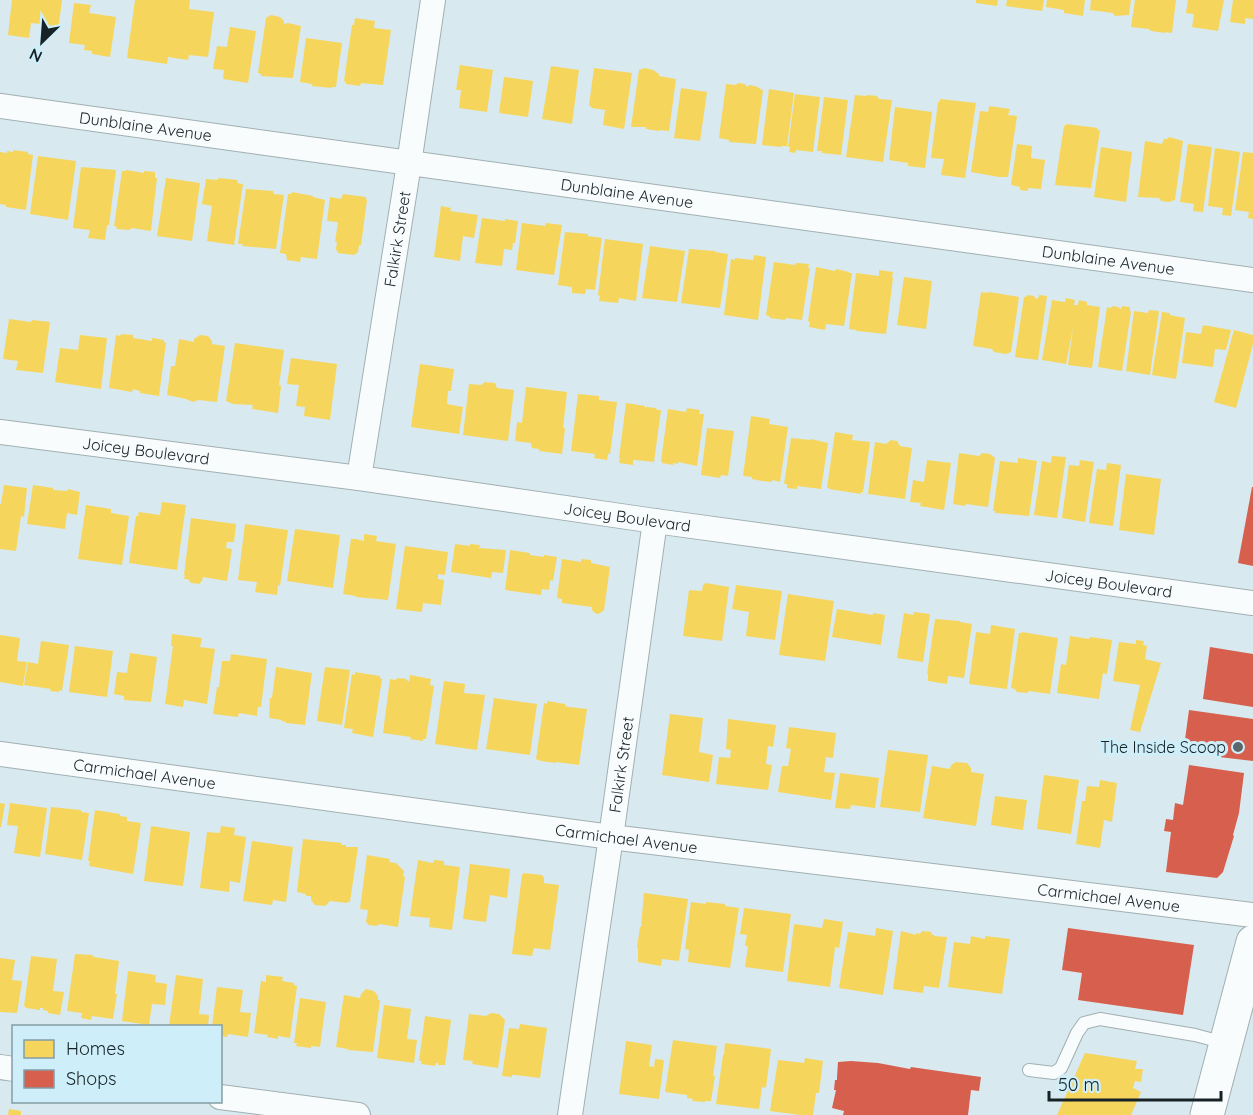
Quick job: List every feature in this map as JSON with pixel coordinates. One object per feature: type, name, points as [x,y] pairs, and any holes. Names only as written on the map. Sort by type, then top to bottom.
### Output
[{"type":"main road","points":[[1207,1115],[1226,1043],[1247,992],[1253,942]]},
{"type":"street","name":"Falkirk Street","points":[[359,478],[434,0]]},
{"type":"street","name":"Dunblaine Avenue","points":[[0,106],[1253,280]]},
{"type":"street","name":"Joicey Boulevard","points":[[0,432],[359,478],[1253,603]]},
{"type":"street","name":"Falkirk Street","points":[[570,1115],[655,521]]},
{"type":"street","name":"Carmichael Avenue","points":[[0,754],[610,837],[1253,915]]},
{"type":"street","points":[[222,1097],[357,1115]]},
{"type":"lane","points":[[1029,1070],[1054,1073],[1061,1068],[1084,1023],[1100,1019],[1195,1035],[1226,1043]]},
{"type":"building: Homes","points":[[12,0],[62,0],[58,31],[48,32],[40,28],[41,24],[31,23],[29,38],[8,35]]},
{"type":"building: Homes","points":[[135,0],[190,0],[189,9],[214,12],[208,57],[189,55],[188,60],[168,57],[167,64],[127,58]]},
{"type":"building: Homes","points":[[976,0],[998,0],[997,6],[976,3]]},
{"type":"building: Homes","points":[[1007,0],[1044,0],[1042,11],[1006,6]]},
{"type":"building: Homes","points":[[1047,0],[1085,0],[1083,16],[1046,7]]},
{"type":"building: Homes","points":[[1091,0],[1131,0],[1129,15],[1115,16],[1113,13],[1090,10]]},
{"type":"building: Homes","points":[[1135,0],[1176,0],[1172,33],[1131,27]]},
{"type":"building: Homes","points":[[1188,0],[1224,0],[1218,31],[1192,27],[1194,14],[1186,13]]},
{"type":"building: Homes","points":[[1233,0],[1253,0],[1253,19],[1245,18],[1245,24],[1230,22]]},
{"type":"building: Homes","points":[[74,3],[91,5],[89,13],[116,17],[110,57],[92,54],[92,51],[84,50],[85,45],[69,43]]},
{"type":"building: Homes","points":[[271,15],[280,17],[284,24],[301,26],[293,78],[261,76],[258,73],[266,18]]},
{"type":"building: Homes","points":[[355,18],[375,21],[374,28],[391,30],[383,85],[361,83],[360,86],[346,84],[344,81]]},
{"type":"building: Homes","points":[[230,27],[256,31],[248,83],[223,79],[224,70],[213,69],[217,46],[227,47]]},
{"type":"building: Homes","points":[[306,38],[342,43],[336,87],[312,86],[312,84],[300,82]]},
{"type":"building: Homes","points":[[460,65],[493,70],[487,112],[459,108],[461,90],[456,90]]},
{"type":"building: Homes","points":[[551,66],[579,70],[572,124],[542,119]]},
{"type":"building: Homes","points":[[594,68],[632,73],[624,129],[603,125],[605,110],[592,108],[589,105]]},
{"type":"building: Homes","points":[[645,68],[653,70],[659,76],[676,79],[669,131],[631,127],[639,70]]},
{"type":"building: Homes","points":[[504,77],[533,81],[528,117],[499,113]]},
{"type":"building: Homes","points":[[738,83],[763,90],[756,144],[729,142],[729,140],[719,138],[726,84],[736,85]]},
{"type":"building: Homes","points":[[681,88],[707,92],[700,141],[674,138]]},
{"type":"building: Homes","points":[[769,89],[794,93],[787,146],[762,145]]},
{"type":"building: Homes","points":[[795,94],[820,97],[813,152],[796,150],[795,153],[789,152]]},
{"type":"building: Homes","points":[[855,95],[877,96],[879,99],[892,100],[883,162],[846,157]]},
{"type":"building: Homes","points":[[824,97],[848,100],[841,155],[817,151]]},
{"type":"building: Homes","points":[[940,99],[976,103],[965,178],[941,175],[944,159],[931,158]]},
{"type":"building: Homes","points":[[989,106],[1010,109],[1008,115],[1017,116],[1008,177],[971,172],[980,111],[988,112]]},
{"type":"building: Homes","points":[[895,107],[932,112],[925,168],[889,160]]},
{"type":"building: Homes","points":[[1066,124],[1100,130],[1091,188],[1055,185]]},
{"type":"building: Homes","points":[[1169,137],[1183,141],[1175,200],[1169,202],[1161,201],[1159,198],[1138,197],[1145,141],[1162,144],[1164,139]]},
{"type":"building: Homes","points":[[1017,144],[1032,146],[1031,158],[1045,160],[1041,189],[1020,190],[1020,187],[1011,185]]},
{"type":"building: Homes","points":[[1188,144],[1212,147],[1203,212],[1193,211],[1194,204],[1180,202]]},
{"type":"building: Homes","points":[[1101,147],[1132,152],[1126,202],[1094,197]]},
{"type":"building: Homes","points":[[1215,148],[1240,152],[1231,216],[1222,215],[1223,208],[1208,206]]},
{"type":"building: Homes","points":[[13,150],[33,155],[26,210],[0,204],[0,152],[7,153]]},
{"type":"building: Homes","points":[[1243,152],[1253,153],[1253,219],[1248,218],[1249,212],[1235,210]]},
{"type":"building: Homes","points":[[38,156],[76,161],[68,220],[30,214]]},
{"type":"building: Homes","points":[[81,167],[116,170],[105,240],[88,238],[90,230],[73,228]]},
{"type":"building: Homes","points":[[122,171],[155,172],[155,178],[157,178],[151,231],[132,228],[117,229],[114,226]]},
{"type":"building: Homes","points":[[166,178],[200,183],[192,241],[157,236]]},
{"type":"building: Homes","points":[[218,178],[238,180],[237,183],[243,184],[234,245],[207,241],[212,206],[202,204],[206,179],[218,180]]},
{"type":"building: Homes","points":[[246,189],[273,191],[274,194],[284,195],[276,249],[238,244]]},
{"type":"building: Homes","points":[[292,192],[325,200],[317,259],[301,257],[300,262],[287,260],[286,254],[280,253],[288,194]]},
{"type":"building: Homes","points":[[343,194],[366,197],[367,200],[361,245],[354,255],[338,253],[337,242],[335,242],[338,222],[327,221],[330,197],[341,199]]},
{"type":"building: Homes","points":[[441,206],[451,208],[450,211],[478,215],[474,238],[463,236],[460,261],[434,257]]},
{"type":"building: Homes","points":[[482,218],[518,221],[515,243],[513,243],[512,250],[504,249],[502,266],[475,263]]},
{"type":"building: Homes","points":[[522,223],[545,226],[546,223],[562,225],[554,275],[516,270]]},
{"type":"building: Homes","points":[[565,232],[602,238],[595,290],[586,289],[585,294],[572,293],[572,287],[558,285]]},
{"type":"building: Homes","points":[[605,239],[643,244],[636,301],[619,298],[618,303],[599,301]]},
{"type":"building: Homes","points":[[650,246],[685,251],[677,302],[642,298]]},
{"type":"building: Homes","points":[[689,249],[728,254],[720,308],[681,303]]},
{"type":"building: Homes","points":[[754,255],[766,257],[758,320],[724,315],[731,259],[753,260]]},
{"type":"building: Homes","points":[[774,262],[809,264],[802,320],[770,318],[766,315]]},
{"type":"building: Homes","points":[[816,267],[852,273],[844,326],[826,324],[825,330],[809,327]]},
{"type":"building: Homes","points":[[879,270],[893,272],[886,334],[849,329],[856,273],[879,276]]},
{"type":"building: Homes","points":[[904,277],[932,281],[926,329],[897,325]]},
{"type":"building: Homes","points":[[981,292],[1019,297],[1011,352],[1006,354],[973,346]]},
{"type":"building: Homes","points":[[1028,295],[1038,299],[1039,295],[1047,296],[1038,360],[1015,357],[1024,297]]},
{"type":"building: Homes","points":[[1066,298],[1075,300],[1074,305],[1078,305],[1079,300],[1087,302],[1087,305],[1100,307],[1092,368],[1068,365],[1073,328],[1066,364],[1042,360],[1052,300],[1065,302]]},
{"type":"building: Homes","points":[[1113,306],[1121,309],[1122,306],[1130,307],[1131,312],[1122,371],[1098,367],[1107,307]]},
{"type":"building: Homes","points":[[1149,310],[1159,311],[1150,375],[1126,371],[1134,311],[1148,313]]},
{"type":"building: Homes","points":[[1162,312],[1185,318],[1176,379],[1152,375]]},
{"type":"building: Homes","points":[[9,319],[50,322],[43,373],[16,370],[18,361],[3,359]]},
{"type":"building: Homes","points":[[1203,325],[1231,330],[1226,350],[1215,349],[1213,367],[1182,363],[1186,332],[1201,334]]},
{"type":"building: Homes","points":[[1234,330],[1253,335],[1253,344],[1236,408],[1214,402]]},
{"type":"building: Homes","points":[[121,334],[152,341],[152,338],[164,340],[166,343],[159,396],[140,393],[133,389],[132,392],[109,388],[116,335]]},
{"type":"building: Homes","points":[[80,335],[107,338],[101,389],[55,382],[60,348],[78,350]]},
{"type":"building: Homes","points":[[200,335],[208,336],[212,344],[225,346],[217,402],[198,400],[193,402],[167,395],[171,366],[175,366],[179,339],[194,342],[194,339]]},
{"type":"building: Homes","points":[[235,343],[284,350],[278,413],[252,409],[253,405],[233,404],[226,401]]},
{"type":"building: Homes","points":[[291,358],[337,364],[330,420],[304,416],[305,407],[296,406],[299,385],[287,384]]},
{"type":"building: Homes","points":[[420,364],[454,369],[447,404],[463,407],[459,434],[411,427]]},
{"type":"building: Homes","points":[[485,382],[495,383],[497,388],[514,390],[508,441],[463,435],[469,384],[481,385]]},
{"type":"building: Homes","points":[[526,387],[567,392],[562,454],[539,451],[539,449],[532,448],[531,443],[515,441],[517,422],[522,423]]},
{"type":"building: Homes","points":[[578,394],[599,396],[599,400],[617,402],[610,454],[607,460],[594,458],[595,454],[571,451]]},
{"type":"building: Homes","points":[[626,403],[661,410],[654,462],[633,460],[633,465],[619,463]]},
{"type":"building: Homes","points":[[687,408],[700,410],[699,414],[704,414],[697,466],[678,462],[673,465],[662,463],[668,409],[686,412]]},
{"type":"building: Homes","points":[[751,416],[770,419],[769,424],[788,427],[780,482],[762,481],[743,476]]},
{"type":"building: Homes","points":[[707,428],[734,431],[728,476],[721,475],[720,478],[701,475]]},
{"type":"building: Homes","points":[[835,432],[853,435],[852,440],[870,442],[861,494],[827,488]]},
{"type":"building: Homes","points":[[791,438],[828,443],[821,489],[797,486],[797,489],[787,488],[787,484],[784,484]]},
{"type":"building: Homes","points":[[891,440],[897,441],[900,446],[912,448],[905,499],[868,494],[875,442],[886,444]]},
{"type":"building: Homes","points":[[959,453],[979,456],[982,453],[990,454],[995,458],[988,507],[953,504]]},
{"type":"building: Homes","points":[[1052,456],[1066,457],[1057,518],[1034,515],[1042,461],[1051,463]]},
{"type":"building: Homes","points":[[1018,458],[1037,461],[1029,516],[995,513],[993,511],[1000,461],[1018,463]]},
{"type":"building: Homes","points":[[927,460],[951,463],[944,510],[910,502],[913,480],[924,482]]},
{"type":"building: Homes","points":[[1080,460],[1094,462],[1085,522],[1062,518],[1069,465],[1079,466]]},
{"type":"building: Homes","points":[[1107,463],[1121,465],[1113,526],[1089,523],[1097,469],[1106,470]]},
{"type":"building: Homes","points":[[1126,474],[1161,479],[1154,535],[1119,530]]},
{"type":"building: Homes","points":[[4,485],[27,488],[24,517],[21,516],[16,551],[0,549],[0,504]]},
{"type":"building: Homes","points":[[33,485],[53,488],[53,490],[67,491],[68,489],[80,492],[77,515],[67,513],[65,529],[27,524]]},
{"type":"building: Homes","points":[[162,502],[186,505],[177,570],[129,563],[136,516],[139,512],[160,515]]},
{"type":"building: Homes","points":[[86,505],[111,509],[111,513],[129,516],[122,565],[78,559]]},
{"type":"building: Homes","points":[[191,518],[236,524],[234,542],[227,542],[226,548],[232,549],[227,581],[203,577],[199,584],[184,579]]},
{"type":"building: Homes","points":[[245,524],[288,530],[277,595],[255,592],[257,582],[238,580]]},
{"type":"building: Homes","points":[[295,529],[340,535],[333,588],[287,581]]},
{"type":"building: Homes","points":[[364,534],[377,536],[376,541],[396,544],[388,600],[343,594],[351,539],[364,541]]},
{"type":"building: Homes","points":[[455,544],[480,545],[479,548],[506,550],[503,573],[492,572],[491,578],[451,572]]},
{"type":"building: Homes","points":[[405,546],[448,552],[445,575],[438,574],[438,579],[444,580],[441,605],[423,603],[422,612],[396,609]]},
{"type":"building: Homes","points":[[510,550],[530,553],[530,555],[557,557],[549,590],[542,589],[541,595],[505,590]]},
{"type":"building: Homes","points":[[562,559],[581,562],[581,559],[591,560],[591,563],[610,567],[602,612],[598,614],[592,610],[592,607],[562,603],[562,599],[557,598]]},
{"type":"building: Homes","points":[[706,583],[729,587],[722,641],[683,636],[689,590],[702,591]]},
{"type":"building: Homes","points":[[736,585],[782,591],[775,640],[746,636],[749,612],[732,609]]},
{"type":"building: Homes","points":[[788,594],[834,601],[825,661],[779,655]]},
{"type":"building: Homes","points":[[837,609],[885,615],[881,645],[832,637]]},
{"type":"building: Homes","points":[[914,612],[930,614],[923,662],[897,658],[904,613],[913,615]]},
{"type":"building: Homes","points":[[935,619],[972,624],[964,678],[948,676],[947,684],[928,681]]},
{"type":"building: Homes","points":[[991,625],[1015,629],[1007,689],[969,684],[976,632],[990,634]]},
{"type":"building: Homes","points":[[1019,633],[1058,638],[1050,694],[1017,692],[1011,688]]},
{"type":"building: Homes","points":[[172,634],[202,638],[200,647],[215,649],[207,704],[184,700],[183,707],[165,704],[173,646],[171,646]]},
{"type":"building: Homes","points":[[0,635],[20,638],[17,661],[27,662],[23,686],[0,682]]},
{"type":"building: Homes","points":[[1070,636],[1112,640],[1107,674],[1103,673],[1099,699],[1057,693],[1061,664],[1066,665]]},
{"type":"building: Homes","points":[[1136,640],[1144,641],[1143,645],[1147,646],[1145,659],[1161,663],[1140,732],[1130,730],[1140,685],[1113,681],[1119,642],[1136,644]]},
{"type":"building: Homes","points":[[41,641],[69,645],[62,691],[50,691],[51,689],[24,685],[28,662],[38,664]]},
{"type":"building: Homes","points":[[75,646],[113,651],[107,697],[69,692]]},
{"type":"building: Homes","points":[[130,653],[157,657],[151,702],[124,700],[124,696],[114,694],[117,672],[127,673]]},
{"type":"building: Homes","points":[[231,654],[267,659],[261,707],[258,707],[257,716],[239,713],[238,717],[213,714],[222,661],[230,661]]},
{"type":"building: Homes","points":[[276,667],[312,673],[305,725],[269,718]]},
{"type":"building: Homes","points":[[325,667],[350,670],[342,725],[317,721]]},
{"type":"building: Homes","points":[[355,672],[380,676],[382,679],[373,737],[352,733],[353,729],[344,728],[352,674],[355,675]]},
{"type":"building: Homes","points":[[410,675],[431,679],[430,685],[434,686],[426,739],[423,741],[383,733],[390,679],[406,679],[409,682]]},
{"type":"building: Homes","points":[[444,681],[465,684],[464,693],[485,695],[477,750],[435,744]]},
{"type":"building: Homes","points":[[494,698],[537,704],[530,755],[486,749]]},
{"type":"building: Homes","points":[[547,701],[587,709],[579,765],[536,759],[544,703],[547,704]]},
{"type":"building: Homes","points":[[670,714],[703,718],[699,752],[713,755],[709,782],[662,775]]},
{"type":"building: Homes","points":[[728,719],[776,725],[773,747],[768,746],[766,764],[772,765],[768,790],[716,784],[719,757],[730,758],[731,750],[726,749]]},
{"type":"building: Homes","points":[[789,727],[836,733],[833,758],[826,757],[824,772],[835,773],[831,800],[778,792],[782,766],[788,766],[791,749],[786,748]]},
{"type":"building: Homes","points":[[888,750],[928,755],[920,812],[880,807]]},
{"type":"building: Homes","points":[[956,762],[967,763],[971,772],[984,774],[976,826],[923,818],[932,766],[950,769],[951,765]]},
{"type":"building: Homes","points":[[840,773],[879,778],[875,808],[851,805],[850,809],[835,808]]},
{"type":"building: Homes","points":[[1044,775],[1079,780],[1071,834],[1037,829]]},
{"type":"building: Homes","points":[[1100,780],[1117,783],[1112,822],[1104,820],[1100,848],[1076,844],[1082,801],[1085,801],[1087,786],[1099,787]]},
{"type":"building: Homes","points":[[995,796],[1027,800],[1023,830],[991,825]]},
{"type":"building: Homes","points":[[0,803],[5,804],[1,827],[0,827]]},
{"type":"building: Homes","points":[[10,803],[47,808],[40,857],[14,853],[18,826],[7,825]]},
{"type":"building: Homes","points":[[51,807],[89,813],[82,860],[45,854]]},
{"type":"building: Homes","points":[[95,810],[120,814],[120,816],[127,817],[127,821],[141,823],[133,874],[89,866]]},
{"type":"building: Homes","points":[[151,826],[190,832],[183,886],[144,881]]},
{"type":"building: Homes","points":[[221,826],[235,828],[234,835],[246,837],[240,883],[230,881],[229,892],[200,888],[207,832],[220,833]]},
{"type":"building: Homes","points":[[303,839],[358,847],[350,902],[330,901],[325,906],[315,905],[311,896],[297,892]]},
{"type":"building: Homes","points":[[252,841],[293,847],[286,902],[273,900],[272,905],[243,901]]},
{"type":"building: Homes","points":[[367,855],[390,859],[389,862],[396,863],[404,871],[398,927],[369,925],[366,922],[368,910],[360,909]]},
{"type":"building: Homes","points":[[418,860],[433,863],[434,860],[444,861],[444,865],[460,867],[452,930],[429,927],[430,918],[410,916]]},
{"type":"building: Homes","points":[[470,864],[510,869],[507,898],[490,895],[486,922],[463,919]]},
{"type":"building: Homes","points":[[524,873],[542,875],[544,883],[559,885],[550,950],[534,948],[532,956],[512,954]]},
{"type":"building: Homes","points":[[644,893],[688,899],[679,961],[662,959],[661,966],[638,962],[637,948]]},
{"type":"building: Homes","points":[[691,902],[725,904],[725,906],[739,908],[730,968],[688,962],[689,950],[685,949]]},
{"type":"building: Homes","points":[[744,908],[791,914],[783,972],[745,967],[747,935],[740,934]]},
{"type":"building: Homes","points":[[824,919],[843,922],[839,948],[835,947],[830,987],[787,981],[794,924],[822,928]]},
{"type":"building: Homes","points":[[876,928],[893,931],[883,995],[839,988],[848,932],[875,936]]},
{"type":"building: Homes","points":[[901,931],[916,935],[922,931],[932,932],[934,936],[947,937],[939,988],[924,986],[923,993],[893,989]]},
{"type":"building: Homes","points":[[971,936],[985,939],[985,936],[1010,939],[1002,994],[948,987],[954,942],[970,944]]},
{"type":"building: Homes","points":[[75,954],[119,961],[113,1019],[92,1016],[91,1020],[81,1018],[82,1013],[67,1011]]},
{"type":"building: Homes","points":[[31,956],[57,959],[53,991],[64,992],[60,1015],[48,1013],[43,1008],[40,1010],[24,1006]]},
{"type":"building: Homes","points":[[0,958],[15,960],[12,980],[22,981],[17,1013],[0,1012]]},
{"type":"building: Homes","points":[[128,971],[156,975],[155,982],[167,984],[165,1005],[152,1004],[149,1025],[122,1021]]},
{"type":"building: Homes","points":[[176,975],[203,979],[199,1014],[209,1015],[208,1025],[169,1025]]},
{"type":"building: Homes","points":[[266,975],[283,977],[282,981],[294,983],[297,986],[290,1038],[278,1036],[278,1039],[254,1033],[261,981],[266,982]]},
{"type":"building: Homes","points":[[217,987],[243,990],[240,1012],[251,1013],[248,1037],[228,1034],[227,1037],[222,1036],[222,1025],[212,1025]]},
{"type":"building: Homes","points":[[366,989],[374,991],[380,1000],[373,1052],[336,1047],[344,995],[360,998]]},
{"type":"building: Homes","points":[[300,998],[326,1002],[320,1047],[296,1046],[297,1043],[294,1043]]},
{"type":"building: Homes","points":[[384,1005],[411,1009],[407,1039],[417,1040],[414,1063],[377,1058]]},
{"type":"building: Homes","points":[[491,1013],[499,1014],[505,1020],[498,1068],[472,1064],[473,1061],[463,1060],[469,1014],[486,1016]]},
{"type":"building: Homes","points":[[425,1016],[451,1020],[445,1065],[421,1064],[422,1061],[419,1061]]},
{"type":"building: Homes","points":[[520,1024],[547,1028],[540,1078],[502,1076],[509,1028],[519,1029]]},
{"type":"building: Homes","points":[[673,1040],[717,1046],[711,1101],[692,1101],[693,1099],[687,1098],[687,1095],[665,1092]]},
{"type":"building: Homes","points":[[626,1041],[652,1045],[649,1066],[654,1067],[655,1059],[664,1060],[659,1099],[619,1094]]},
{"type":"building: Homes","points":[[725,1043],[771,1049],[766,1088],[762,1087],[759,1109],[716,1104]]},
{"type":"building: Homes","points":[[1085,1053],[1137,1061],[1135,1069],[1143,1069],[1141,1082],[1135,1081],[1133,1088],[1141,1092],[1131,1115],[1057,1115]]},
{"type":"building: Homes","points":[[805,1058],[823,1061],[819,1093],[816,1093],[813,1115],[770,1111],[778,1060],[804,1063]]},
{"type":"building: Homes","points":[[9,1109],[21,1111],[21,1115],[8,1115]]},
{"type":"building: Shops","points":[[1253,487],[1253,566],[1238,563]]},
{"type":"building: Shops","points":[[1210,647],[1253,654],[1253,707],[1203,699]]},
{"type":"building: Shops","points":[[1189,710],[1253,719],[1253,761],[1219,757],[1220,752],[1184,747]]},
{"type":"building: Shops","points":[[1189,765],[1244,773],[1234,836],[1223,872],[1217,878],[1166,872],[1171,832],[1164,831],[1166,819],[1173,820],[1175,803],[1183,805]]},
{"type":"building: Shops","points":[[1068,928],[1194,945],[1183,1015],[1078,1000],[1082,973],[1062,970]]},
{"type":"building: Shops","points":[[851,1061],[981,1077],[979,1091],[971,1090],[968,1115],[843,1115],[844,1111],[832,1108],[836,1090],[834,1090],[835,1080],[837,1080],[838,1062]]},
{"type":"place","name":"The Inside Scoop","points":[[1238,747]]}]
